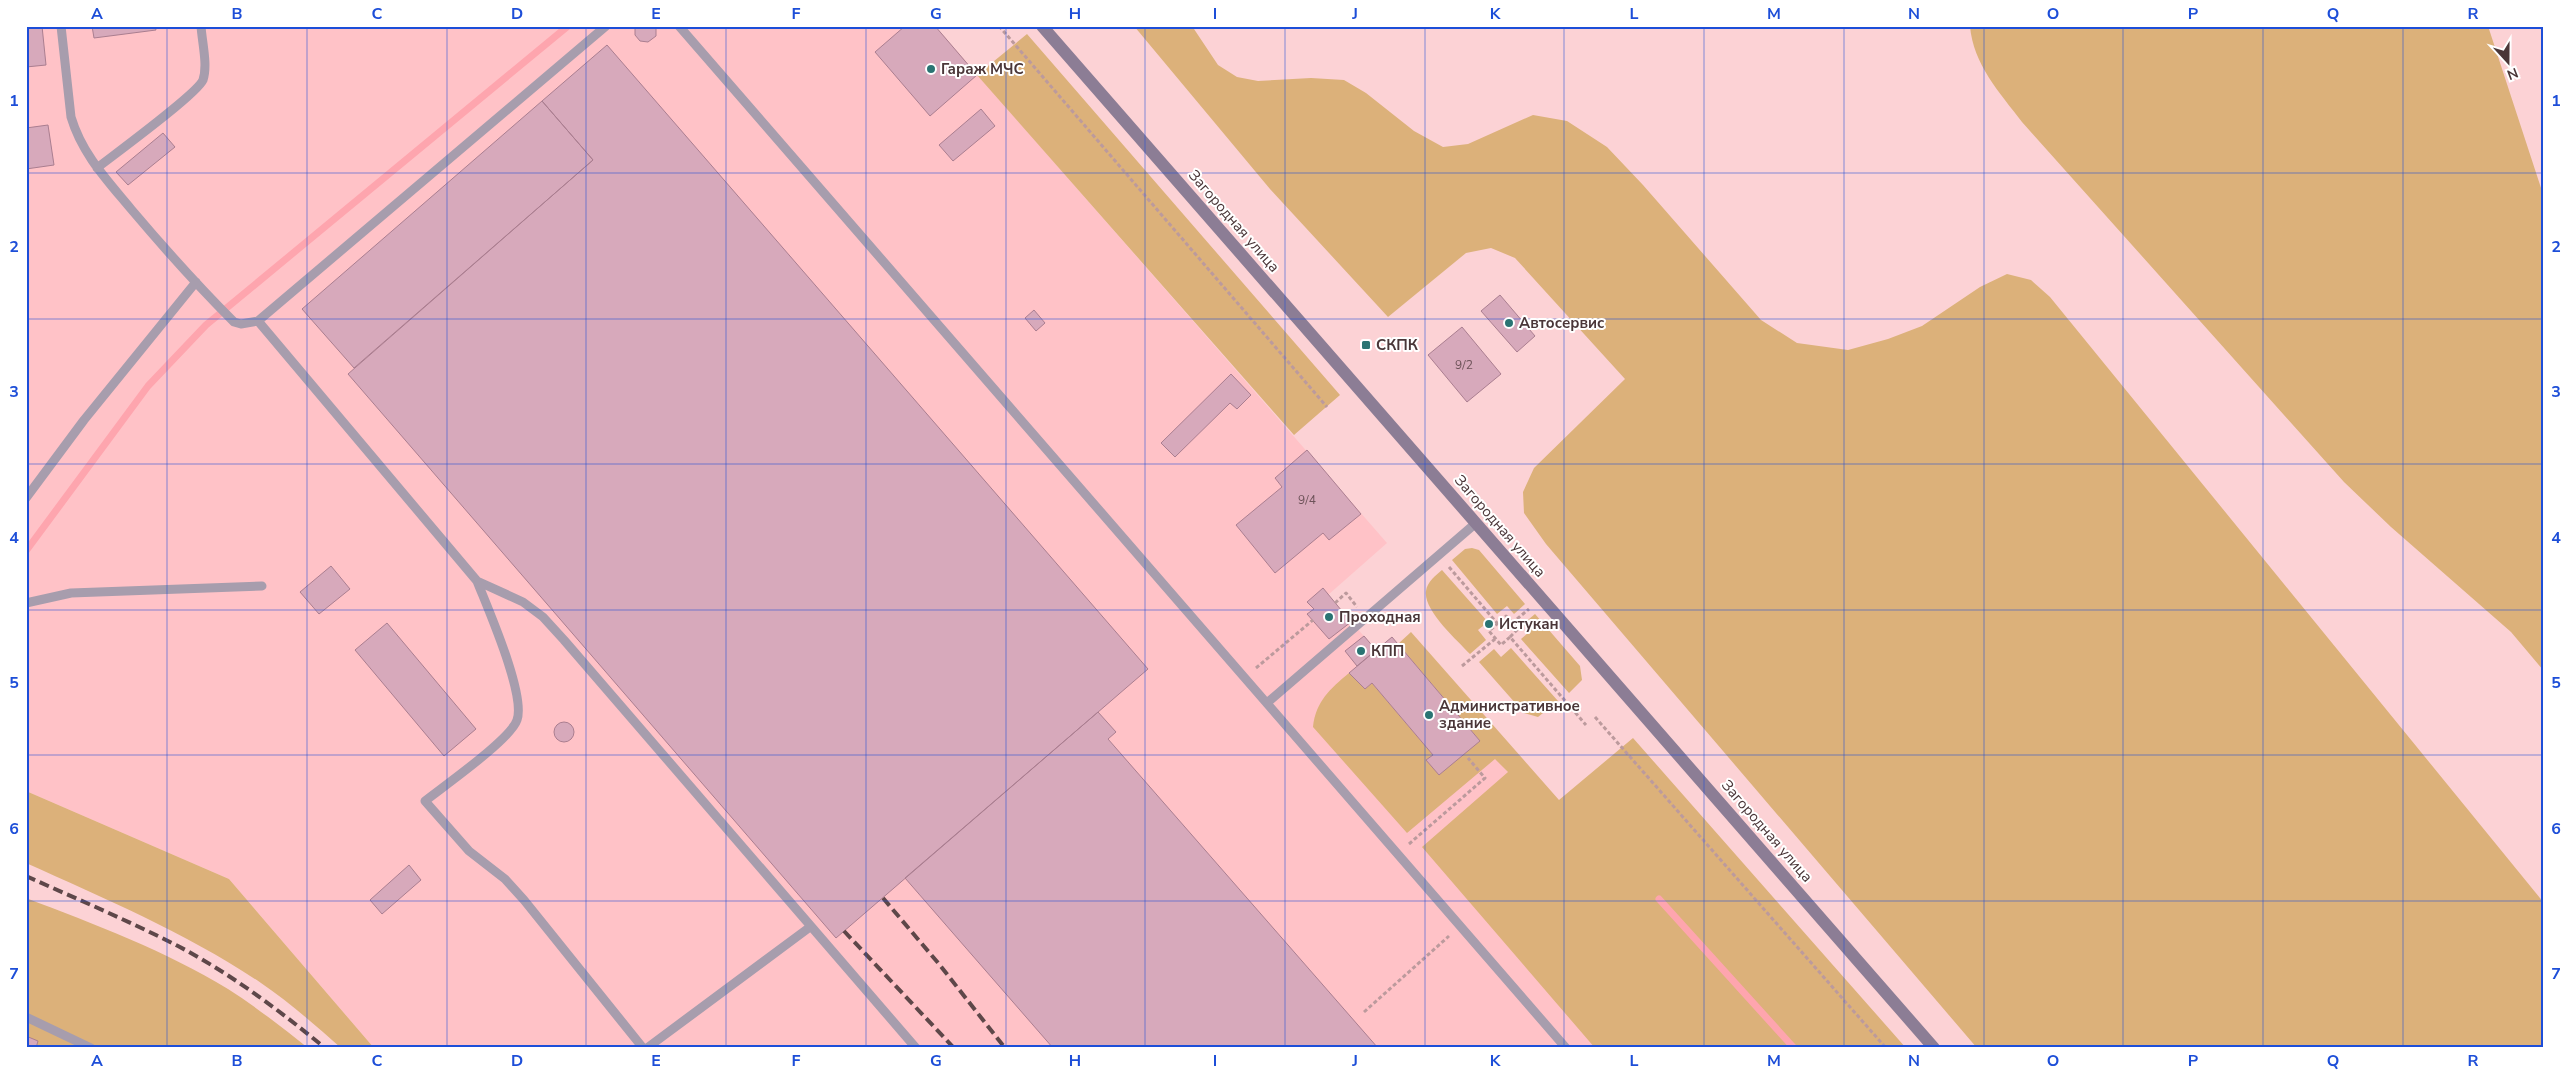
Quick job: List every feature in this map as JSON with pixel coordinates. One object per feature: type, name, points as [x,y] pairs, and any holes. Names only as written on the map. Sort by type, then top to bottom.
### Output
[{"type":"street","name":"Загородная улица","points":[[1042,26],[1934,1048]]},
{"type":"lane","points":[[61,26],[71,117],[82,146],[97,168],[160,244],[230,317],[241,324],[258,321],[606,26]]},
{"type":"lane","points":[[97,168],[188,96],[202,82],[204,74],[201,26]]},
{"type":"lane","points":[[680,26],[1566,1048]]},
{"type":"lane","points":[[26,498],[90,413],[196,282]]},
{"type":"lane","points":[[258,321],[477,581],[519,698],[517,720],[505,736],[425,801],[468,851],[505,879],[524,900],[643,1048]]},
{"type":"lane","points":[[1267,703],[1476,523]]},
{"type":"lane","points":[[477,581],[523,602],[543,617],[916,1048]]},
{"type":"lane","points":[[26,604],[70,593],[262,586]]},
{"type":"lane","points":[[647,1048],[810,927]]},
{"type":"lane","points":[[26,1017],[92,1048]]},
{"type":"path","points":[[999,26],[1327,407]]},
{"type":"path","points":[[1439,555],[1498,623]]},
{"type":"path","points":[[1335,602],[1346,594],[1366,618]]},
{"type":"path","points":[[1506,616],[1518,629],[1510,637],[1501,645],[1488,631],[1506,616]]},
{"type":"path","points":[[1256,668],[1313,620]]},
{"type":"path","points":[[1510,637],[1586,725]]},
{"type":"path","points":[[1462,666],[1495,638]]},
{"type":"path","points":[[1595,717],[1886,1048]]},
{"type":"path","points":[[1398,854],[1485,778],[1468,758]]},
{"type":"path","points":[[1364,1012],[1461,926]]},
{"type":"shaded area","points":[[26,26],[935,26],[1387,543],[1328,595],[1376,650],[1392,637],[1744,1048],[374,1048],[229,879],[26,791]]},
{"type":"shaded area","points":[[1134,26],[1192,26],[1218,65],[1237,77],[1258,81],[1311,78],[1344,80],[1366,93],[1414,131],[1443,147],[1468,144],[1533,115],[1567,121],[1607,147],[1643,185],[1761,320],[1797,343],[1848,350],[1888,339],[1922,326],[1980,287],[2007,274],[2031,280],[2050,297],[2544,903],[2544,1048],[1977,1048],[1546,544],[1524,513],[1523,492],[1534,468],[1625,379],[1515,258],[1491,248],[1466,253],[1388,317],[1270,189]]},
{"type":"shaded area","points":[[1970,26],[2488,26],[2544,197],[2544,671],[2511,632],[2391,527],[2344,482],[2022,122],[1997,89],[1982,65],[1972,40]]},
{"type":"shaded area","points":[[1027,34],[1340,395],[1294,435],[977,75]]},
{"type":"shaded area","points":[[1465,549],[1479,550],[1525,604],[1514,614],[1507,606],[1497,614],[1452,560]]},
{"type":"shaded area","points":[[1442,570],[1488,622],[1478,630],[1486,640],[1470,654],[1435,616],[1426,599],[1428,585]]},
{"type":"shaded area","points":[[1535,614],[1580,666],[1582,680],[1569,693],[1521,639],[1529,632],[1523,624]]},
{"type":"shaded area","points":[[1411,632],[1559,800],[1633,738],[1906,1048],[1595,1048],[1422,847],[1508,772],[1495,759],[1407,833],[1313,727],[1317,710],[1325,696],[1349,673],[1365,689],[1372,683],[1433,755],[1427,760],[1480,741],[1398,644]]},
{"type":"shaded area","points":[[1511,648],[1558,701],[1538,717],[1524,713],[1479,662],[1494,649],[1501,657]]},
{"type":"shaded area","points":[[26,791],[229,879],[374,1048],[341,1048],[282,998],[233,965],[146,918],[26,863]]},
{"type":"shaded area","points":[[26,898],[129,939],[180,962],[249,1003],[308,1048],[26,1048]]},
{"type":"building","points":[[26,26],[42,26],[46,65],[26,67]]},
{"type":"building","points":[[92,26],[155,26],[156,30],[94,38]]},
{"type":"building","points":[[635,26],[656,26],[656,36],[648,42],[640,41],[635,35]]},
{"type":"building","name":"Гараж МЧС","points":[[905,26],[935,26],[977,75],[930,116],[875,52]]},
{"type":"building","points":[[607,45],[1148,669],[836,938],[348,374],[593,160],[542,101]]},
{"type":"building","points":[[542,101],[593,160],[354,368],[302,309]]},
{"type":"building","points":[[981,109],[995,126],[953,161],[939,145]]},
{"type":"building","points":[[48,125],[54,165],[26,169],[26,128]]},
{"type":"building","points":[[163,133],[175,147],[128,185],[116,172]]},
{"type":"building","name":"Автосервис","points":[[1500,295],[1535,336],[1517,352],[1481,311]]},
{"type":"building","points":[[1034,310],[1045,323],[1036,331],[1025,318]]},
{"type":"building","points":[[1462,327],[1501,374],[1467,402],[1428,355]]},
{"type":"building","points":[[1231,374],[1251,395],[1237,409],[1230,403],[1175,457],[1161,443]]},
{"type":"building","points":[[1307,450],[1361,514],[1329,540],[1323,533],[1275,573],[1236,525],[1282,487],[1275,478]]},
{"type":"building","points":[[331,566],[350,589],[319,614],[300,592]]},
{"type":"building","name":"Проходная","points":[[1323,588],[1351,622],[1329,639],[1307,614],[1314,609],[1307,602]]},
{"type":"building","points":[[387,623],[476,729],[444,756],[355,650]]},
{"type":"building","name":"КПП","points":[[1364,636],[1376,650],[1357,666],[1345,651]]},
{"type":"building","name":"Административное здание","points":[[1392,637],[1480,741],[1439,775],[1426,760],[1433,755],[1372,683],[1365,689],[1349,673]]},
{"type":"building","points":[[1098,712],[1116,732],[1108,739],[1378,1048],[1053,1048],[905,878]]},
{"type":"building","points":[[564,722],[571,725],[574,732],[571,739],[564,742],[557,739],[554,732],[557,725]]},
{"type":"building","points":[[409,865],[421,880],[382,914],[370,900]]},
{"type":"building","points":[[26,1036],[38,1041],[36,1048],[26,1048]]},
{"type":"waterway","points":[[26,551],[148,386],[206,325],[568,26]]},
{"type":"waterway","points":[[1659,899],[1794,1048]]},
{"type":"railway","points":[[26,876],[141,928],[198,957],[254,993],[325,1048]]},
{"type":"railway","points":[[883,898],[939,964],[1005,1048]]},
{"type":"railway","points":[[844,931],[954,1048]]},
{"type":"place","name":"Гараж МЧС","points":[[931,69]]},
{"type":"place","name":"Автосервис","points":[[1509,323]]},
{"type":"place","name":"СКПК","points":[[1366,345]]},
{"type":"place","name":"Проходная","points":[[1329,617]]},
{"type":"place","name":"Истукан","points":[[1489,624]]},
{"type":"place","name":"КПП","points":[[1361,651]]},
{"type":"place","name":"Административное здание","points":[[1429,715]]}]
